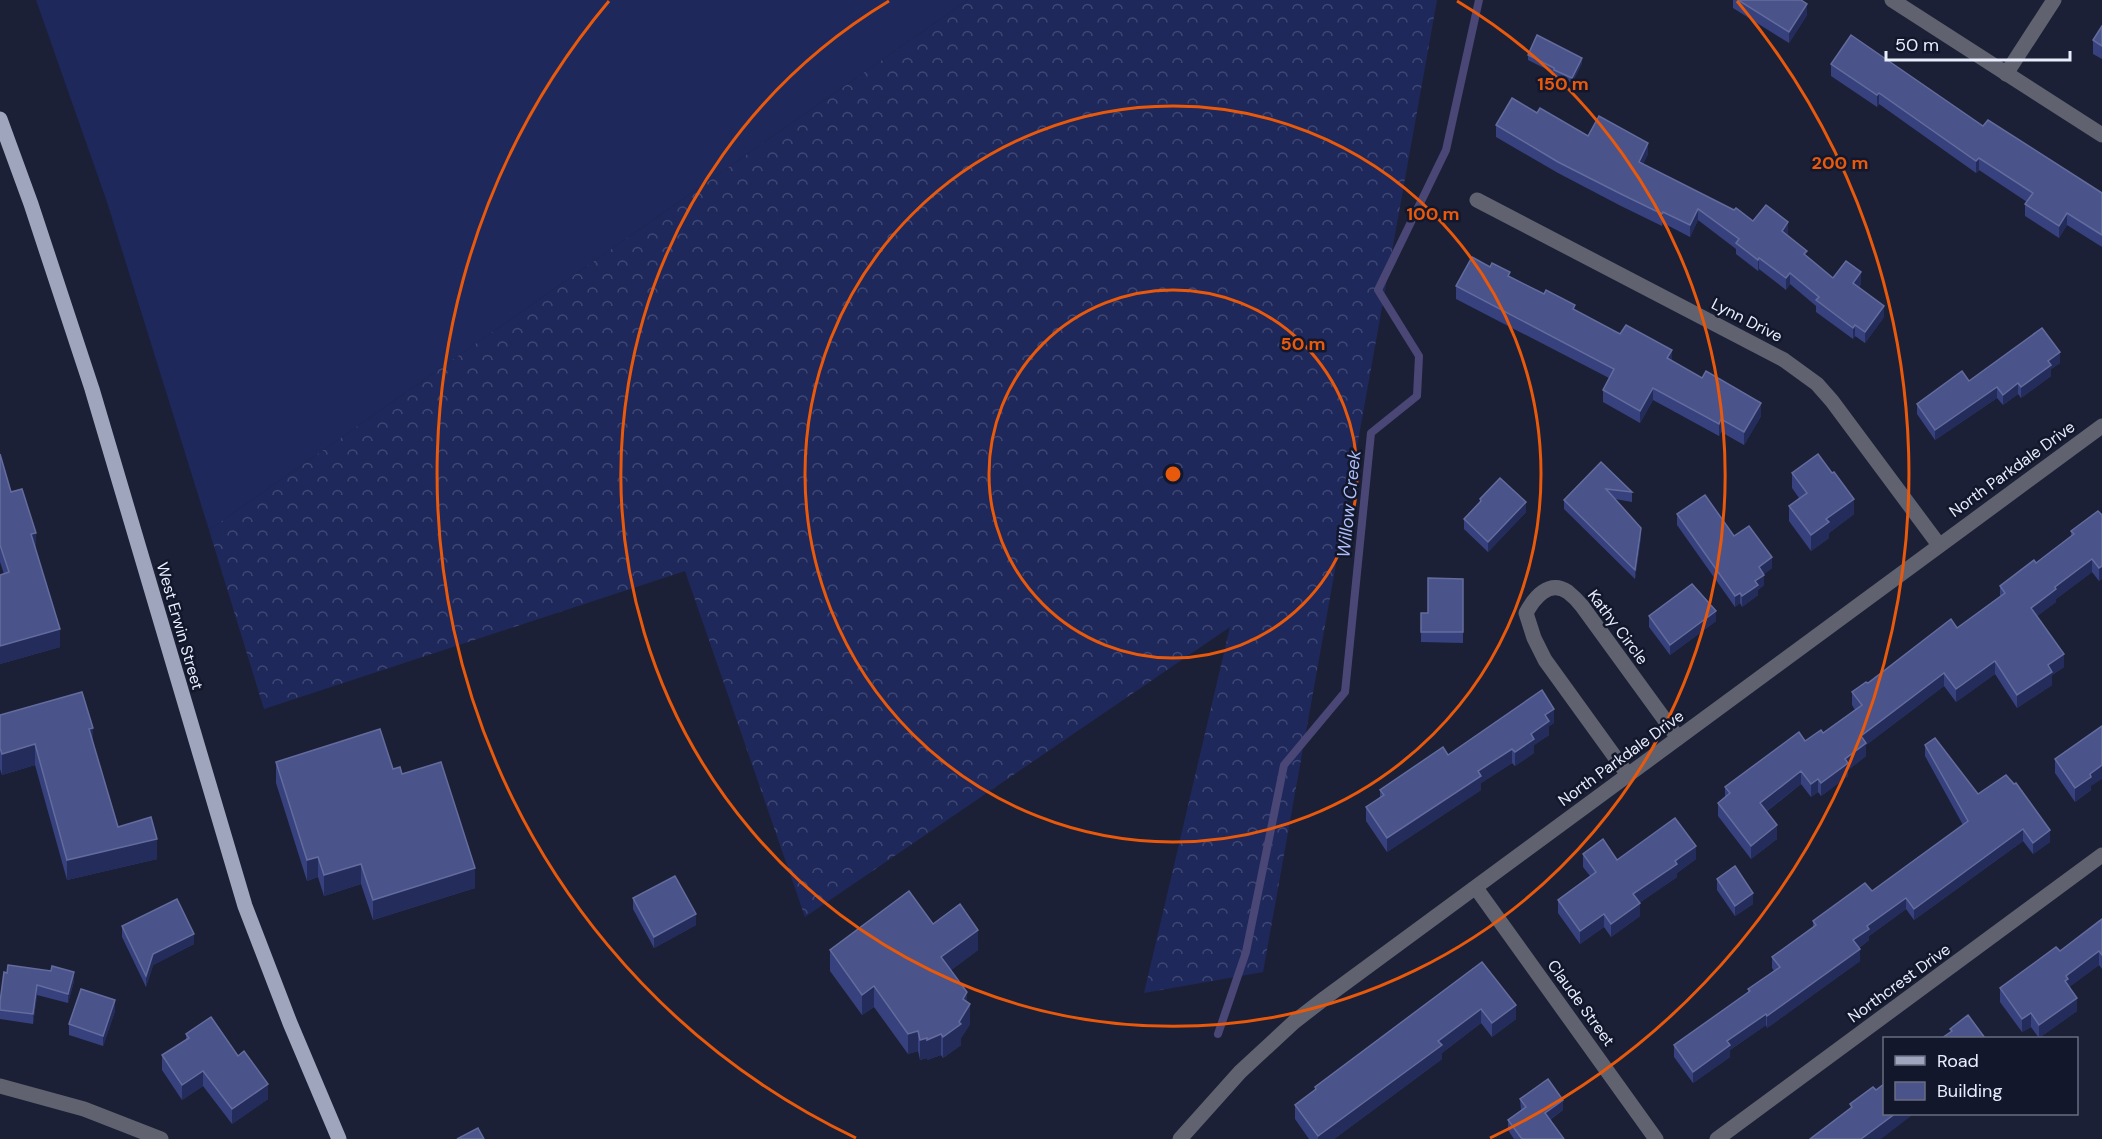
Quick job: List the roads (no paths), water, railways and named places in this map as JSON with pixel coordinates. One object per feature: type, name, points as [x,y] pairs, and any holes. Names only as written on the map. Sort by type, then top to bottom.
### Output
[{"type":"main road","name":"West Erwin Street","points":[[0,119],[35,215],[92,389],[245,906],[336,1138]]},
{"type":"street","points":[[1892,0],[2102,135]]},
{"type":"street","points":[[2007,74],[2054,0]]},
{"type":"street","name":"Lynn Drive","points":[[1477,200],[1784,360],[1802,372],[1817,384],[1850,423],[1940,545]]},
{"type":"street","name":"North Parkdale Drive","points":[[1180,1139],[1240,1072],[1294,1022],[2102,426]]},
{"type":"street","name":"Kathy Circle","points":[[1628,775],[1545,660],[1534,638],[1526,613],[1535,598],[1546,590],[1554,588],[1566,591],[1582,606],[1678,738]]},
{"type":"street","name":"Northcrest Drive","points":[[1717,1139],[2102,855]]},
{"type":"street","name":"Claude Street","points":[[1476,888],[1656,1139]]},
{"type":"street","points":[[0,1086],[84,1109],[161,1139]]},
{"type":"waterway","name":"Willow Creek","points":[[1218,1034],[1246,952],[1284,765],[1345,692],[1371,433],[1417,396],[1419,356],[1378,290],[1446,150],[1479,0]]}]
